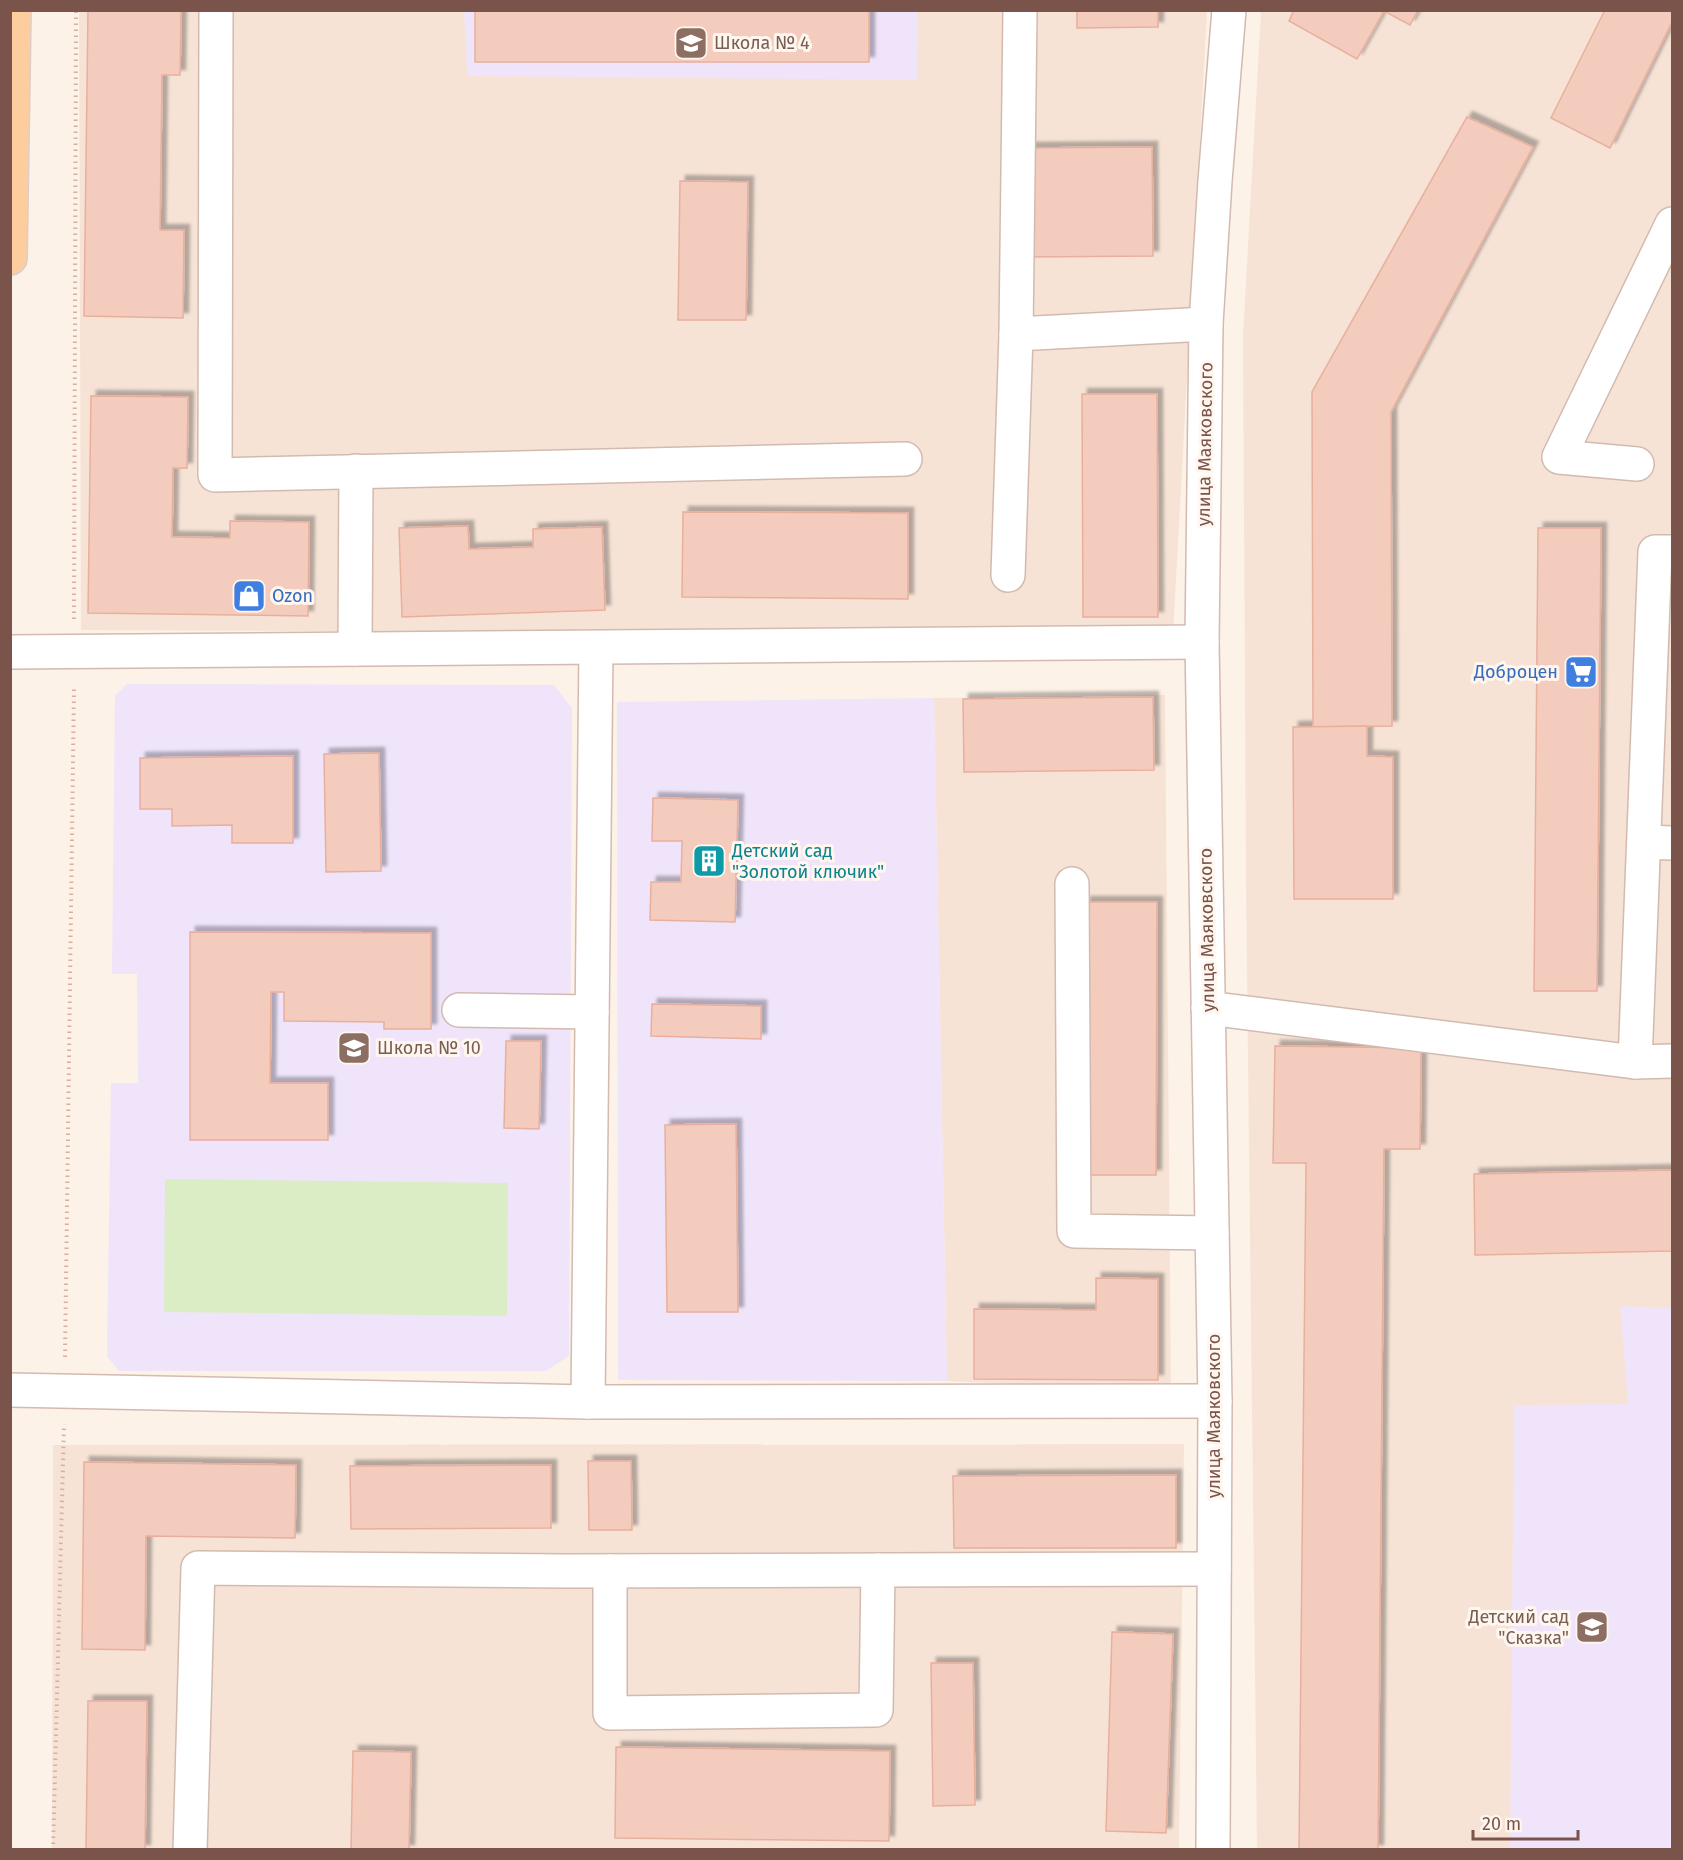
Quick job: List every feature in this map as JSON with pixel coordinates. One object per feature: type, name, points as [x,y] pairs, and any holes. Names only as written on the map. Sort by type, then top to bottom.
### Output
[{"type":"main road","points":[[10,258],[14,10]]},
{"type":"street","points":[[216,10],[215,474],[905,459]]},
{"type":"street","points":[[1008,575],[1016,334],[1020,10]]},
{"type":"street","name":"улица Маяковского","points":[[1213,1850],[1215,1401],[1202,642],[1206,324],[1229,10]]},
{"type":"street","points":[[1637,464],[1558,457],[1672,224]]},
{"type":"street","points":[[1016,334],[1206,324]]},
{"type":"street","points":[[356,471],[356,649]]},
{"type":"street","points":[[1635,1062],[1658,843],[1655,552],[1672,552]]},
{"type":"street","points":[[10,652],[1202,642]]},
{"type":"street","points":[[588,1402],[596,648]]},
{"type":"street","points":[[1072,885],[1074,1231],[1212,1233]]},
{"type":"street","points":[[1208,1008],[1635,1062],[1672,1061]]},
{"type":"street","points":[[459,1010],[592,1012]]},
{"type":"street","points":[[10,1390],[588,1402],[1215,1401]]},
{"type":"street","points":[[190,1850],[198,1568],[610,1571],[1214,1569]]},
{"type":"street","points":[[610,1571],[610,1713],[876,1710],[878,1570]]},
{"type":"path","points":[[53,1850],[64,1391],[74,652],[76,10]]},
{"type":"shaded area","points":[[79,11],[1207,11],[1173,634],[81,630]]},
{"type":"shaded area","name":"Школа № 4","points":[[464,11],[918,11],[917,80],[467,76]]},
{"type":"shaded area","points":[[1261,11],[1672,11],[1672,1849],[1257,1849],[1246,885],[1243,337]]},
{"type":"shaded area","name":"Школа № 10","points":[[127,684],[554,685],[572,708],[569,1356],[546,1371],[119,1371],[107,1356],[111,1083],[138,1083],[137,974],[112,974],[115,696]]},
{"type":"shaded area","points":[[1165,695],[1171,1391],[947,1381],[934,698]]},
{"type":"shaded area","points":[[934,698],[947,1381],[618,1380],[617,702]]},
{"type":"shaded area","name":"Детский сад \"Сказка\"","points":[[1620,1306],[1672,1308],[1672,1849],[1510,1849],[1514,1405],[1628,1404]]},
{"type":"shaded area","points":[[1184,1444],[1179,1849],[52,1850],[53,1445]]},
{"type":"green space","points":[[165,1179],[508,1183],[507,1316],[164,1312]]},
{"type":"building","points":[[88,10],[181,10],[180,75],[162,75],[160,230],[184,230],[183,318],[84,316]]},
{"type":"building","name":"Школа № 4","points":[[475,10],[869,10],[869,62],[475,62]]},
{"type":"building","points":[[1077,10],[1158,10],[1158,27],[1077,28]]},
{"type":"building","points":[[1294,10],[1418,10],[1410,25],[1384,11],[1357,59],[1289,21]]},
{"type":"building","points":[[1605,10],[1672,10],[1672,22],[1610,148],[1551,118]]},
{"type":"building","points":[[1467,117],[1533,147],[1391,412],[1392,726],[1313,727],[1312,392]]},
{"type":"building","points":[[1152,147],[1153,256],[1026,257],[1025,148]]},
{"type":"building","points":[[680,181],[748,182],[746,320],[678,320]]},
{"type":"building","points":[[1082,394],[1157,394],[1158,617],[1083,617]]},
{"type":"building","points":[[91,396],[188,397],[187,468],[173,468],[172,537],[230,538],[230,521],[309,522],[308,616],[88,613]]},
{"type":"building","points":[[683,512],[908,513],[908,599],[682,597]]},
{"type":"building","points":[[468,526],[469,549],[533,547],[533,529],[602,527],[605,610],[402,617],[399,528]]},
{"type":"building","points":[[1538,528],[1601,528],[1597,991],[1534,991]]},
{"type":"building","points":[[1153,697],[1154,770],[964,772],[963,699]]},
{"type":"building","points":[[1367,726],[1367,756],[1393,757],[1393,899],[1294,899],[1293,727]]},
{"type":"building","points":[[379,753],[381,871],[326,872],[324,754]]},
{"type":"building","points":[[293,756],[293,843],[232,843],[232,825],[172,826],[172,809],[140,809],[140,758]]},
{"type":"building","name":"Детский сад \"Золотой ключик\"","points":[[653,798],[738,800],[735,922],[650,920],[651,882],[681,882],[682,841],[652,841]]},
{"type":"building","points":[[1085,902],[1157,902],[1156,1175],[1084,1175]]},
{"type":"building","points":[[190,932],[431,933],[431,1029],[384,1029],[384,1022],[284,1021],[284,992],[271,992],[270,1083],[328,1083],[328,1140],[190,1140]]},
{"type":"building","points":[[652,1004],[761,1006],[761,1039],[651,1036]]},
{"type":"building","points":[[506,1041],[541,1041],[539,1129],[504,1128]]},
{"type":"building","points":[[1275,1046],[1421,1048],[1420,1149],[1384,1149],[1378,1850],[1299,1850],[1306,1163],[1273,1163]]},
{"type":"building","points":[[736,1124],[738,1312],[667,1312],[665,1125]]},
{"type":"building","points":[[1672,1170],[1672,1251],[1475,1255],[1474,1174]]},
{"type":"building","points":[[1096,1278],[1158,1279],[1158,1380],[974,1379],[974,1309],[1096,1310]]},
{"type":"building","points":[[588,1461],[631,1461],[632,1530],[589,1530]]},
{"type":"building","points":[[84,1462],[296,1465],[295,1538],[146,1536],[145,1650],[82,1649]]},
{"type":"building","points":[[551,1465],[551,1528],[351,1529],[350,1466]]},
{"type":"building","points":[[1176,1475],[1176,1548],[954,1548],[953,1476]]},
{"type":"building","points":[[1112,1632],[1173,1634],[1166,1833],[1106,1831]]},
{"type":"building","points":[[931,1663],[973,1663],[975,1805],[933,1806]]},
{"type":"building","points":[[88,1701],[147,1701],[145,1850],[86,1850]]},
{"type":"building","points":[[616,1747],[890,1751],[889,1841],[615,1838]]},
{"type":"building","points":[[353,1751],[411,1752],[409,1850],[351,1850]]},
{"type":"place","name":"Школа № 4","points":[[691,43]]},
{"type":"place","name":"Ozon","points":[[249,596]]},
{"type":"place","name":"Доброцен","points":[[1581,672]]},
{"type":"place","name":"Детский сад \"Золотой ключик\"","points":[[709,861]]},
{"type":"place","name":"Школа № 10","points":[[354,1048]]},
{"type":"place","name":"Детский сад \"Сказка\"","points":[[1592,1627]]}]
